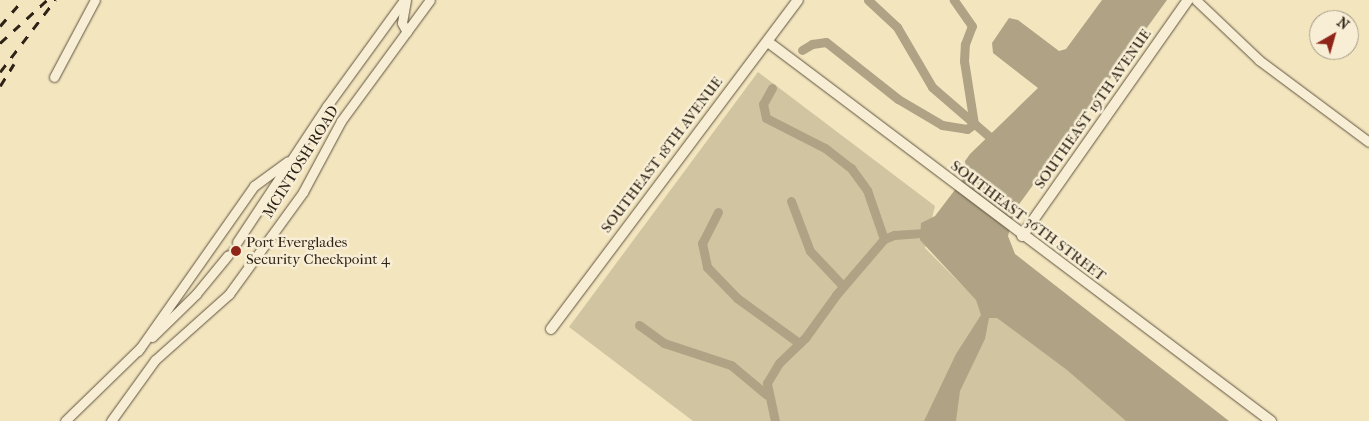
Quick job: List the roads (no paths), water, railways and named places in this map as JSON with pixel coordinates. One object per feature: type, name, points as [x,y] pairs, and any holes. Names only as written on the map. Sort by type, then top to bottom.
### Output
[{"type":"street","points":[[54,77],[95,0]]},
{"type":"street","points":[[405,0],[402,24],[407,32]]},
{"type":"street","name":"MCINTOSH ROAD","points":[[237,242],[294,156],[405,0]]},
{"type":"street","name":"MCINTOSH ROAD","points":[[111,421],[155,360],[229,294],[303,192],[341,121],[430,0]]},
{"type":"street","name":"SOUTHEAST 18TH AVENUE","points":[[551,329],[721,99],[768,42],[798,0]]},
{"type":"street","name":"SOUTHEAST 19TH AVENUE","points":[[1022,236],[1188,0]]},
{"type":"street","points":[[1196,0],[1259,60],[1369,142]]},
{"type":"street","name":"SOUTHEAST 36TH STREET","points":[[768,42],[1022,236],[1271,421]]},
{"type":"street","name":"MCINTOSH ROAD","points":[[138,351],[254,186],[294,156]]},
{"type":"street","name":"MCINTOSH ROAD","points":[[65,421],[196,294],[228,255]]},
{"type":"waterway","points":[[868,0],[897,27],[932,87],[990,137]]},
{"type":"waterway","points":[[802,50],[812,44],[826,42],[898,99],[942,125],[967,129],[974,124],[964,61],[965,44],[972,26],[954,0]]},
{"type":"waterway","points":[[772,88],[763,104],[766,118],[825,148],[851,168],[867,190],[884,239]]},
{"type":"waterway","points":[[791,201],[810,251],[843,286]]},
{"type":"waterway","points":[[718,212],[702,243],[707,267],[737,298],[799,343]]},
{"type":"waterway","points":[[775,421],[767,383],[779,363],[805,338],[836,295],[884,239],[894,235],[921,233]]},
{"type":"waterway","points":[[639,325],[664,343],[731,365],[767,395]]},
{"type":"tunnel","points":[[228,255],[237,242]]},
{"type":"railway","points":[[0,26],[23,0]]},
{"type":"railway","points":[[0,43],[47,0]]},
{"type":"railway","points":[[0,72],[55,0]]},
{"type":"railway","points":[[0,86],[14,64]]},
{"type":"place","name":"Port Everglades Security Checkpoint 4","points":[[236,251]]}]
